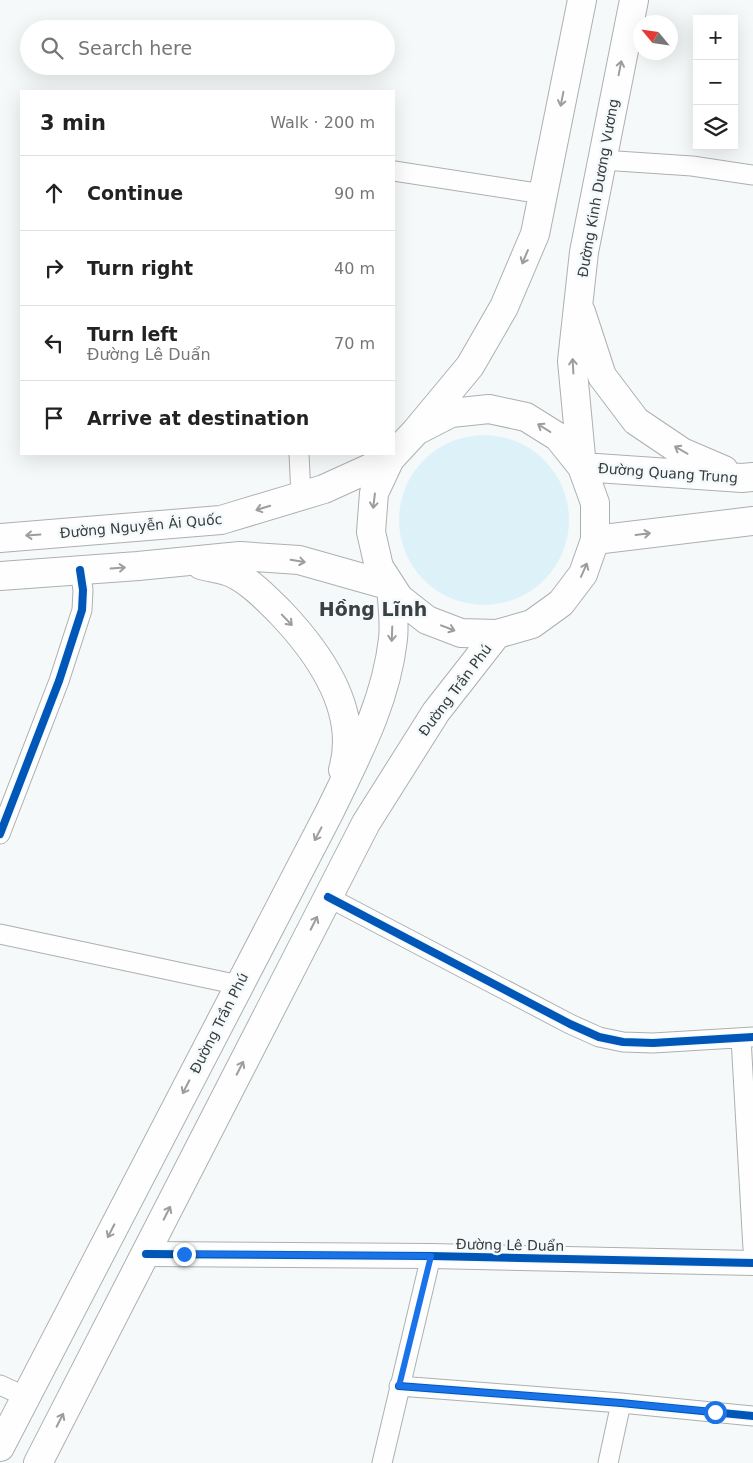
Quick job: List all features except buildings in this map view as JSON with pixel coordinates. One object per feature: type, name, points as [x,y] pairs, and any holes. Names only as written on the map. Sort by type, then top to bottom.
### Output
[{"type":"highway","points":[[395,453],[416,431],[470,366],[504,307],[535,234],[582,0]]},
{"type":"highway","name":"Đường Kinh Dương Vương","points":[[582,467],[572,361],[578,304],[584,252],[634,0]]},
{"type":"highway","points":[[578,304],[602,376],[636,421],[682,452],[747,478]]},
{"type":"highway","points":[[393,455],[374,494],[371,532],[379,567],[399,598],[427,620],[461,633],[497,634],[532,624],[561,603],[583,574],[595,540],[595,503],[582,467],[558,437],[526,417],[489,409],[451,414],[416,431]]},
{"type":"highway","name":"Đường Nguyễn Ái Quốc","points":[[0,538],[221,520],[324,489],[390,458]]},
{"type":"highway","name":"Đường Quang Trung","points":[[582,467],[747,478]]},
{"type":"highway","points":[[595,540],[753,520]]},
{"type":"highway","points":[[0,576],[240,556],[299,560],[391,586]]},
{"type":"highway","points":[[188,561],[234,574],[266,598],[297,630],[323,666],[339,700],[346,732],[346,760],[330,811]]},
{"type":"highway","name":"Đường Trần Phú","points":[[0,1447],[330,811],[370,730],[384,686],[393,638],[391,586]]},
{"type":"highway","name":"Đường Trần Phú","points":[[38,1463],[366,823],[436,712],[497,634]]},
{"type":"street","points":[[602,160],[692,166],[753,174]]},
{"type":"street","points":[[395,170],[543,194]]},
{"type":"street","points":[[299,455],[301,496]]},
{"type":"street","points":[[0,834],[59,681],[82,610],[83,590],[80,570]]},
{"type":"street","points":[[328,897],[570,1024],[599,1037],[622,1042],[653,1043],[747,1038],[753,1249]]},
{"type":"street","points":[[0,934],[239,985]]},
{"type":"street","name":"Đường Lê Duẩn","points":[[146,1254],[431,1256],[753,1263]]},
{"type":"street","points":[[382,1463],[431,1256]]},
{"type":"street","points":[[0,1385],[26,1397]]},
{"type":"street","points":[[399,1386],[621,1403],[753,1416]]},
{"type":"street","points":[[608,1463],[621,1403]]},
{"type":"shaded area","points":[[484,435],[509,439],[524,445],[544,460],[559,480],[567,503],[569,520],[565,545],[559,560],[544,580],[524,595],[501,603],[484,605],[459,601],[444,595],[424,580],[409,560],[401,537],[399,520],[403,495],[409,480],[424,460],[444,445],[467,437]]},
{"type":"cycle path","points":[[0,834],[59,681],[82,610],[83,590],[80,570]]},
{"type":"cycle path","points":[[328,897],[570,1024],[599,1037],[623,1042],[653,1043],[753,1037]]},
{"type":"cycle path","points":[[146,1254],[431,1256],[753,1263]]},
{"type":"cycle path","points":[[399,1386],[621,1403],[753,1416]]},
{"type":"district","name":"Hồng Lĩnh","points":[[373,609]]},
{"type":"route","points":[[184,1254],[431,1256],[399,1386],[715,1412]]}]
